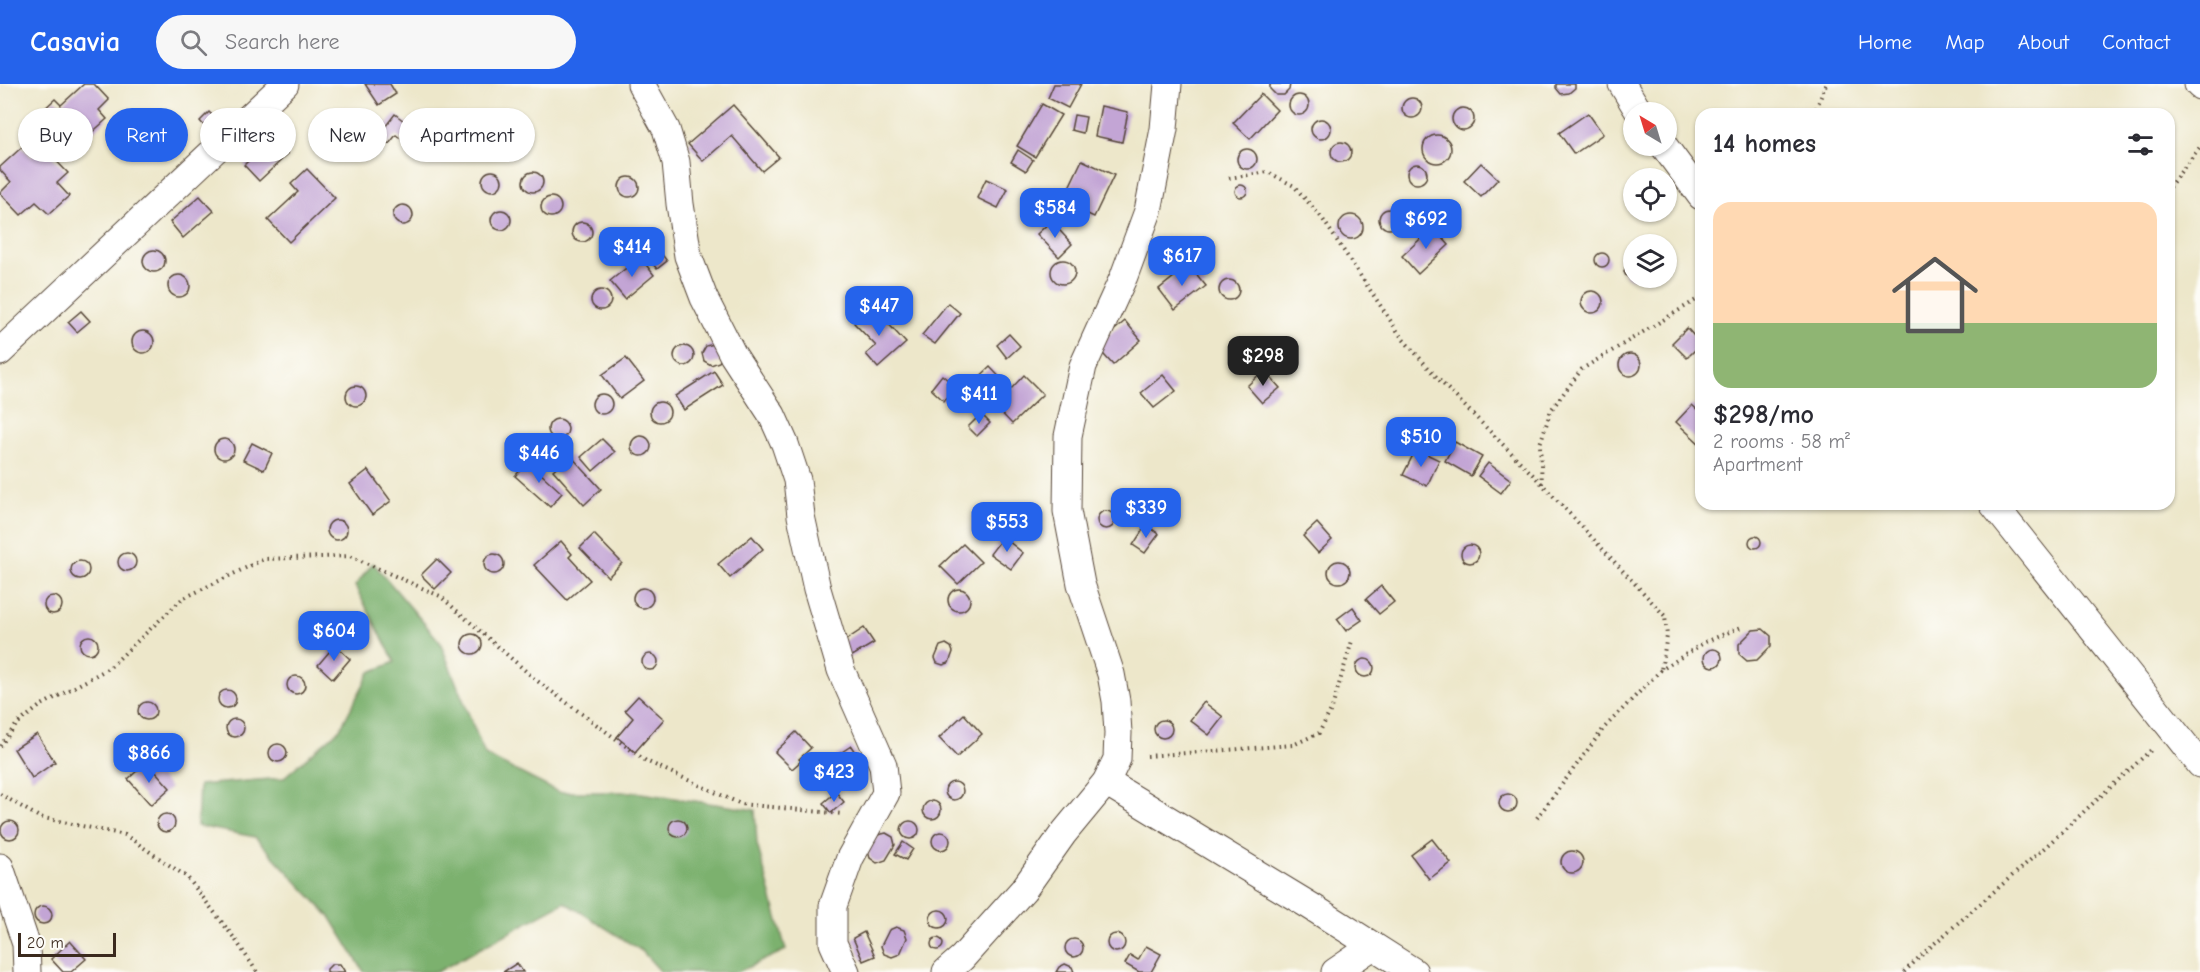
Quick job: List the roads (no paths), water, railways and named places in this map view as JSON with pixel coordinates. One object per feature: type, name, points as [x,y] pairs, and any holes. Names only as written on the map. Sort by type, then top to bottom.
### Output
[{"type":"street","points":[[0,352],[285,84]]},
{"type":"street","points":[[641,84],[666,129],[676,162],[688,256],[704,298],[733,355],[772,415],[786,444],[797,480],[801,516],[817,589],[841,670],[883,765],[886,793],[850,858],[832,906],[832,943],[846,972]]},
{"type":"street","points":[[946,972],[962,958],[1024,888],[1111,771],[1118,733],[1116,701],[1111,674],[1081,584],[1067,511],[1068,436],[1083,366],[1124,276],[1148,211],[1164,129],[1167,84]]},
{"type":"street","points":[[1622,84],[1633,102]]},
{"type":"street","points":[[1671,156],[1695,188]]},
{"type":"street","points":[[1998,510],[2200,764]]},
{"type":"street","points":[[1111,771],[1414,972]]},
{"type":"street","points":[[0,867],[26,944],[27,972]]},
{"type":"street","points":[[1335,972],[1373,946]]}]
